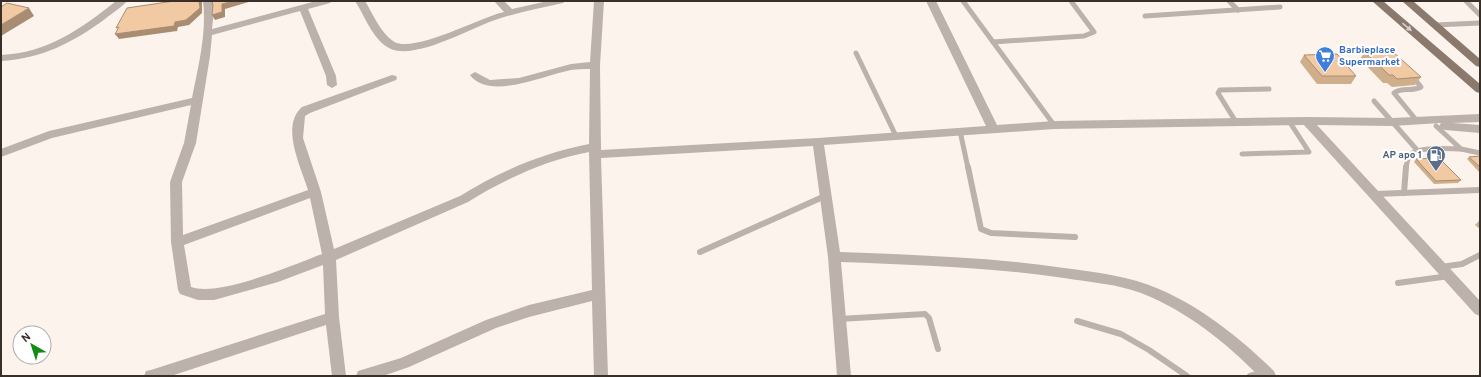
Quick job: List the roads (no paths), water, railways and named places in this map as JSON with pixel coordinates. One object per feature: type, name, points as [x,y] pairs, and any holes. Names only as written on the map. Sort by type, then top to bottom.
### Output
[{"type":"main road","points":[[1377,1],[1480,90]]},
{"type":"main road","points":[[1407,1],[1480,64]]},
{"type":"street","points":[[1,58],[21,57],[47,49],[99,19],[122,1]]},
{"type":"street","points":[[208,1],[209,10],[207,34],[190,143],[176,182],[177,242],[185,290],[198,295],[214,295],[278,277],[329,257],[402,224],[428,215],[464,199],[480,189],[534,163],[562,153],[596,150],[818,142],[1054,125],[1307,121],[1392,122],[1480,128]]},
{"type":"street","points":[[207,34],[327,1]]},
{"type":"street","points":[[360,1],[385,39],[394,46],[400,48],[435,41],[457,34],[481,22],[510,13],[560,1]]},
{"type":"street","points":[[499,1],[510,13]]},
{"type":"street","points":[[600,1],[595,65],[598,294],[601,376]]},
{"type":"street","points":[[931,1],[993,129]]},
{"type":"street","points":[[303,7],[331,76],[332,85]]},
{"type":"street","points":[[474,75],[488,83],[507,82],[519,81],[571,67],[595,65]]},
{"type":"street","points":[[339,376],[332,317],[329,257],[315,192],[297,138],[300,115],[306,110],[392,78]]},
{"type":"street","points":[[1,153],[19,145],[56,133],[197,100]]},
{"type":"street","points":[[1392,122],[1480,118]]},
{"type":"street","points":[[1307,121],[1480,310]]},
{"type":"street","points":[[818,142],[834,257],[844,376]]},
{"type":"street","points":[[177,242],[315,192]]},
{"type":"street","points":[[834,257],[958,262],[1040,269],[1129,284],[1154,293],[1200,316],[1222,333],[1266,374]]},
{"type":"street","points":[[363,376],[404,362],[491,324],[521,314],[598,294]]},
{"type":"street","points":[[151,376],[332,317]]},
{"type":"lane","points":[[964,1],[1054,125]]},
{"type":"lane","points":[[993,42],[1084,36],[1094,32],[1071,1]]},
{"type":"lane","points":[[1229,1],[1238,10]]},
{"type":"lane","points":[[1466,1],[1480,15]]},
{"type":"lane","points":[[1146,16],[1280,7]]},
{"type":"lane","points":[[1435,25],[1480,23]]},
{"type":"lane","points":[[856,53],[896,136]]},
{"type":"lane","points":[[1408,72],[1421,87],[1417,89],[1397,90],[1394,93],[1417,120]]},
{"type":"lane","points":[[1236,122],[1218,93],[1220,90],[1269,89]]},
{"type":"lane","points":[[1374,101],[1417,150]]},
{"type":"lane","points":[[1242,154],[1305,154],[1309,152],[1289,121]]},
{"type":"lane","points":[[1436,126],[1461,148]]},
{"type":"lane","points":[[960,131],[981,229],[991,233],[1075,238]]},
{"type":"lane","points":[[1404,193],[1407,161],[1410,155],[1417,150],[1461,148],[1480,153]]},
{"type":"lane","points":[[1375,194],[1480,190]]},
{"type":"lane","points":[[700,252],[825,196]]},
{"type":"lane","points":[[1398,283],[1445,271],[1480,255]]},
{"type":"lane","points":[[839,319],[925,314],[929,318],[938,349]]},
{"type":"lane","points":[[1077,321],[1120,334],[1149,350],[1187,376]]},
{"type":"lane","points":[[1250,376],[1266,374]]},
{"type":"place","name":"Barbieplace Supermarket","points":[[1325,73]]},
{"type":"place","name":"AP apo 1","points":[[1436,172]]}]
